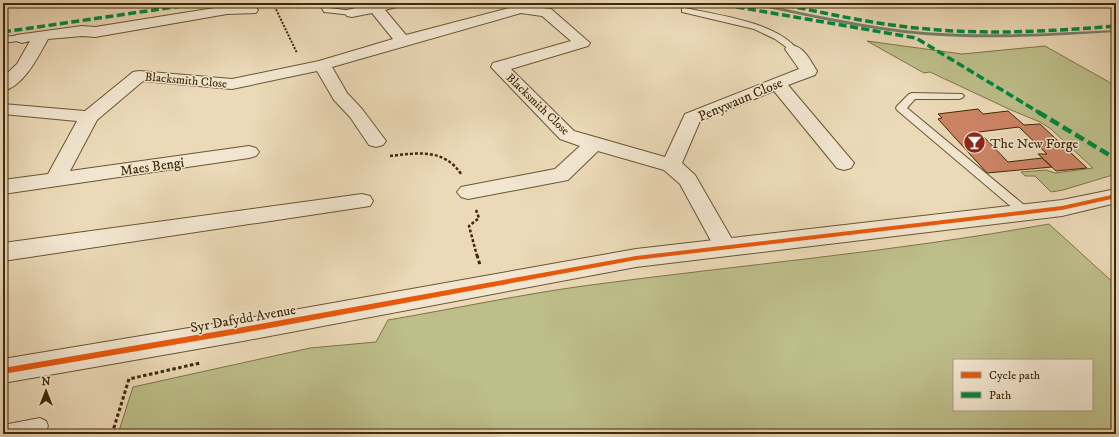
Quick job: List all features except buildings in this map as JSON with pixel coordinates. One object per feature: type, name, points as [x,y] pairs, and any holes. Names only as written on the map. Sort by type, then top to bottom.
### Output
[{"type":"street","points":[[352,13],[395,3]]},
{"type":"street","points":[[375,8],[403,40]]},
{"type":"street","name":"Blacksmith Close","points":[[89,117],[139,76],[232,84],[322,65],[403,40],[521,9],[546,12],[582,43],[499,67],[566,135],[670,165],[688,180],[725,246]]},
{"type":"street","points":[[22,38],[82,31],[95,32],[227,10],[252,10]]},
{"type":"street","points":[[3,86],[24,68],[42,35]]},
{"type":"street","name":"Penywaun Close","points":[[670,165],[692,118],[809,71],[792,49]]},
{"type":"street","points":[[322,65],[340,96],[356,113],[376,141]]},
{"type":"street","points":[[777,83],[844,163]]},
{"type":"street","points":[[3,109],[89,117],[55,180]]},
{"type":"street","points":[[468,192],[561,175],[594,144]]},
{"type":"street","name":"Maes Bengi","points":[[3,187],[249,152]]},
{"type":"street","name":"Syr Dafydd Avenue","points":[[3,371],[243,330],[636,258],[725,246],[1062,208],[1116,196]]},
{"type":"street","points":[[3,252],[362,201]]},
{"type":"lane","points":[[323,3],[327,10],[352,13]]},
{"type":"lane","points":[[685,10],[757,27],[778,37],[792,49]]},
{"type":"lane","points":[[3,40],[22,38]]},
{"type":"lane","points":[[959,96],[912,96],[901,108],[1025,212]]},
{"type":"lane","points":[[3,434],[40,426]]},
{"type":"path","points":[[112,434],[129,379],[207,362]]},
{"type":"green space","points":[[867,41],[962,54],[1045,46],[1116,86],[1116,174],[1063,190],[1051,192],[1035,176],[1025,176],[1021,172],[1046,170],[1055,173],[1093,168],[1051,129],[1040,122],[930,72],[924,73]]},
{"type":"green space","points":[[1049,224],[1116,285],[1116,434],[118,434],[133,387],[310,348],[376,342],[388,320],[583,286],[933,243]]},
{"type":"waterway","points":[[749,3],[849,23],[899,31],[949,35],[1012,36],[1116,31]]},
{"type":"marked path","points":[[3,32],[202,3]]},
{"type":"marked path","points":[[714,3],[916,38],[1116,159]]},
{"type":"marked path","points":[[775,3],[883,24],[949,31],[1012,32],[1116,26]]},
{"type":"cycle path","points":[[3,371],[243,330],[636,258],[1062,208],[1116,196]]},
{"type":"place","name":"The New Forge","points":[[974,143]]}]
